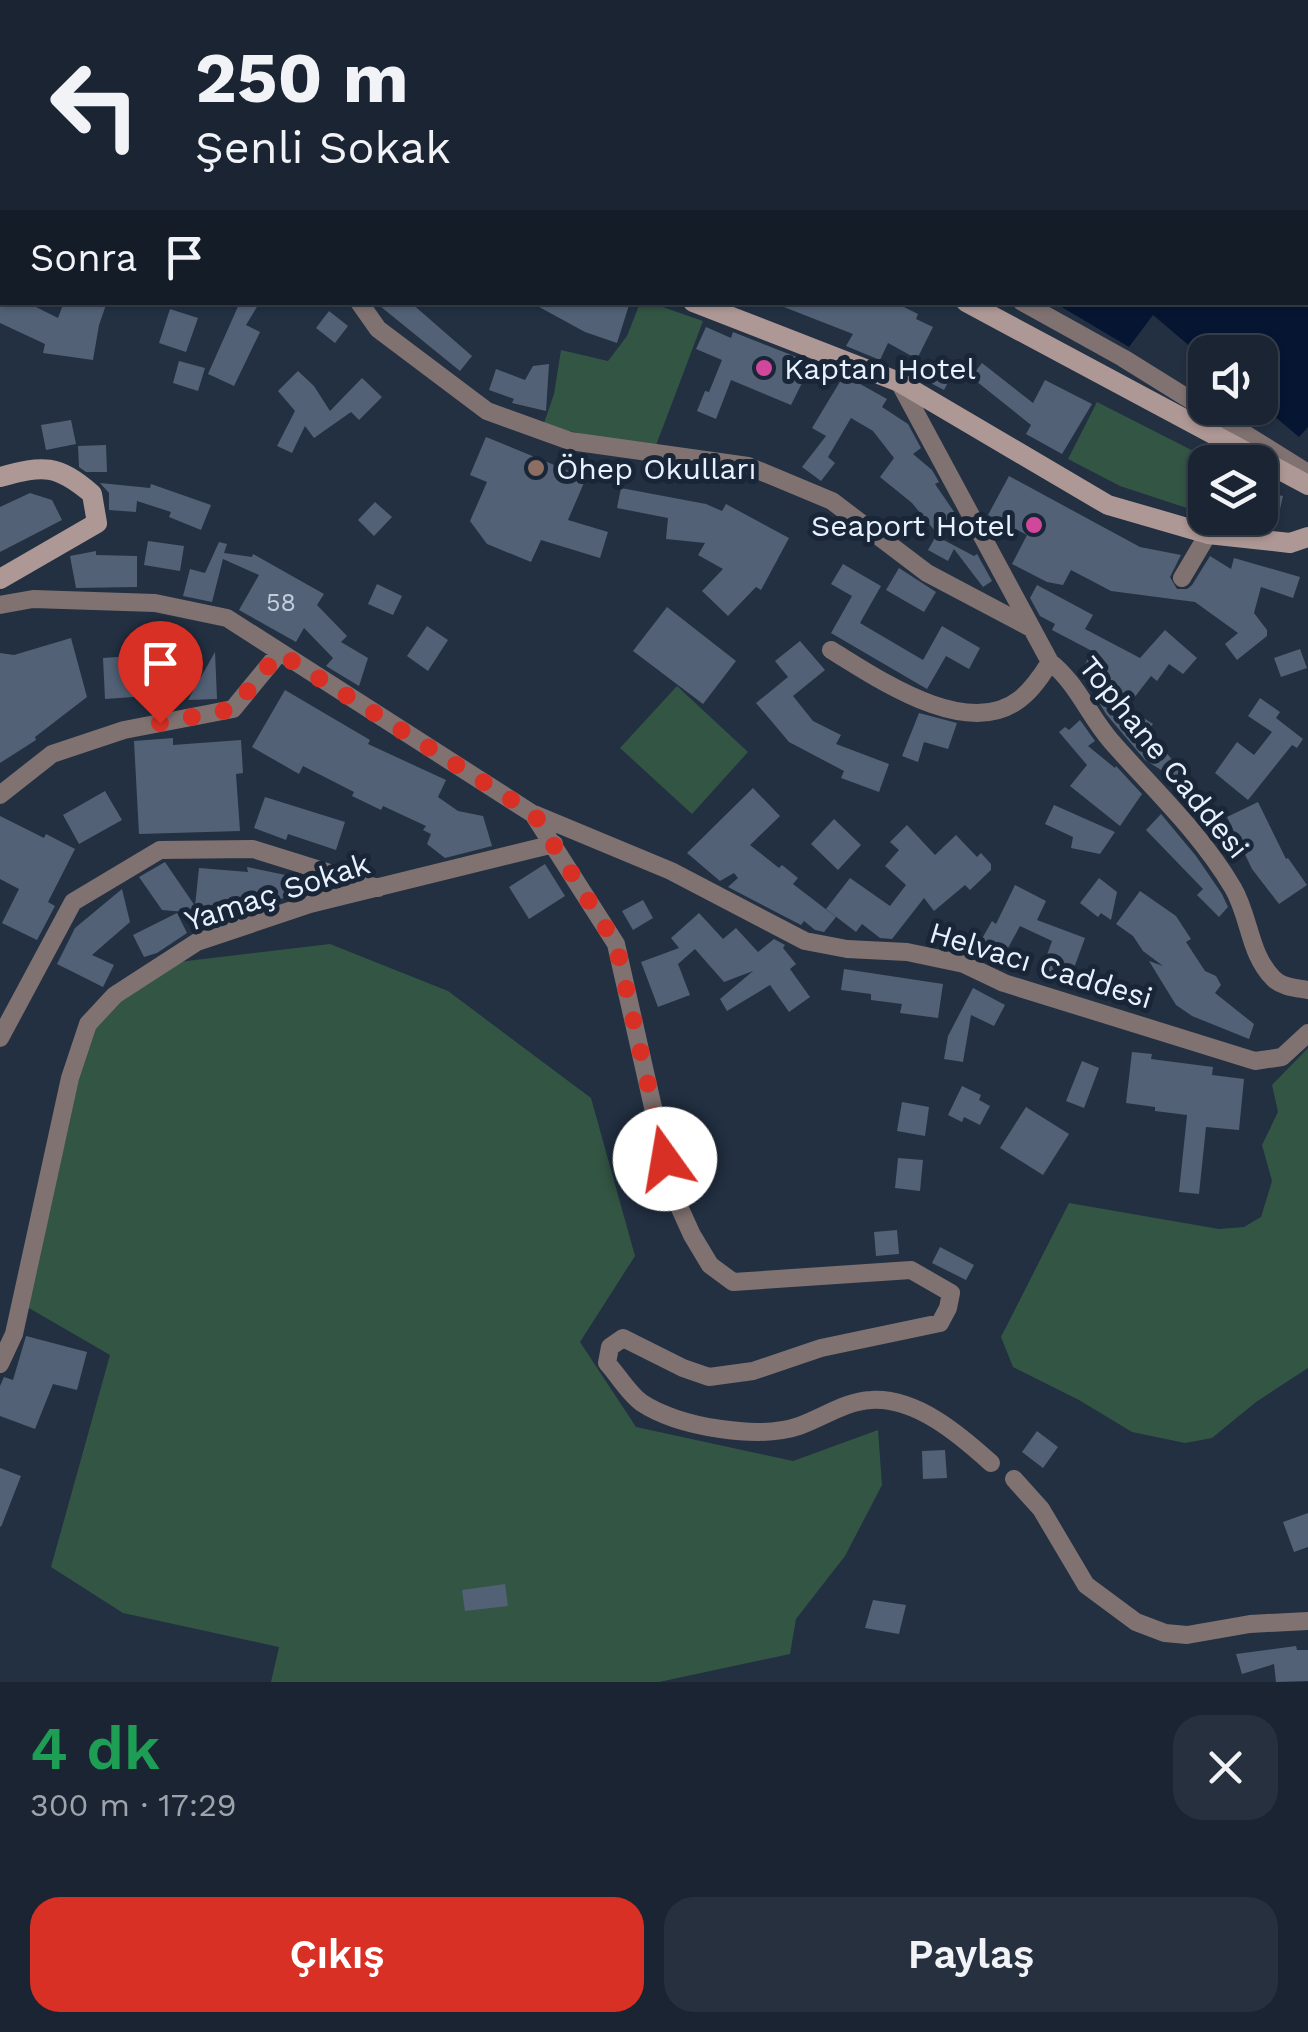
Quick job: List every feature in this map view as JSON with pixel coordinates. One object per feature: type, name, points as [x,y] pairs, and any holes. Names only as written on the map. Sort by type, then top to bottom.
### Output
[{"type":"street","points":[[392,0],[406,0]]},
{"type":"street","points":[[361,305],[378,329],[487,411],[570,442],[748,466],[832,502],[926,573],[1031,628]]},
{"type":"street","points":[[702,305],[899,382],[1108,505],[1188,528]]},
{"type":"street","points":[[972,305],[1306,471]]},
{"type":"street","points":[[1027,305],[1306,471]]},
{"type":"street","name":"Tophane Caddesi","points":[[899,382],[1050,662],[1065,674],[1108,738],[1217,861],[1245,908],[1256,954],[1270,975],[1277,983],[1308,990]]},
{"type":"street","points":[[0,477],[33,468],[67,473],[92,494],[97,523],[0,579]]},
{"type":"street","points":[[1182,578],[1207,535]]},
{"type":"street","points":[[1217,535],[1290,543],[1308,536]]},
{"type":"street","points":[[0,605],[34,598],[155,603],[227,618],[534,814],[616,944],[672,1191],[710,1265],[733,1282],[911,1270],[951,1293],[940,1324],[822,1348],[753,1371],[709,1377],[623,1338],[610,1348],[607,1362],[640,1402],[682,1421],[765,1434],[871,1400],[905,1406],[928,1416],[992,1463]]},
{"type":"street","points":[[832,650],[892,688],[930,705],[970,712],[1004,708],[1019,700],[1050,662]]},
{"type":"street","points":[[0,795],[52,754],[124,730],[233,709],[279,653]]},
{"type":"street","name":"Helvacı Caddesi","points":[[534,814],[671,870],[806,940],[847,949],[907,952],[964,964],[1004,983],[1255,1061],[1282,1057],[1308,1033]]},
{"type":"street","name":"Yamaç Sokak","points":[[0,1364],[14,1334],[70,1078],[88,1024],[115,995],[197,942],[310,904],[554,844]]},
{"type":"street","points":[[0,1038],[73,902],[160,850],[253,849],[378,888]]},
{"type":"street","points":[[1014,1479],[1041,1510],[1086,1585],[1136,1622],[1187,1636],[1250,1624],[1308,1621]]},
{"type":"green space","points":[[639,305],[657,305],[703,321],[655,448],[543,426],[554,394],[561,350],[608,361],[627,336]]},
{"type":"green space","points":[[1097,402],[1188,448],[1188,508],[1120,486],[1068,459]]},
{"type":"green space","points":[[677,686],[748,752],[692,814],[620,748]]},
{"type":"green space","points":[[330,944],[448,991],[591,1098],[635,1256],[580,1342],[636,1427],[793,1461],[878,1430],[882,1485],[845,1556],[796,1619],[790,1654],[659,1682],[271,1682],[279,1647],[123,1613],[51,1567],[110,1355],[22,1304],[93,1022],[170,963]]},
{"type":"green space","points":[[1308,1048],[1308,1368],[1256,1402],[1212,1438],[1185,1443],[1132,1432],[1013,1367],[1001,1337],[1069,1203],[1219,1229],[1244,1227],[1261,1217],[1272,1181],[1262,1145],[1278,1112],[1272,1085]]},
{"type":"water","points":[[1058,305],[1308,305],[1308,427],[1299,437],[1278,419],[1278,335],[1188,335],[1188,345],[1153,315],[1129,347]]},
{"type":"building","points":[[0,305],[32,305],[58,318],[63,305],[106,305],[93,360],[43,353],[45,344],[0,323]]},
{"type":"building","points":[[239,305],[258,305],[246,325],[260,332],[234,386],[208,374]]},
{"type":"building","points":[[379,305],[413,305],[472,356],[460,371]]},
{"type":"building","points":[[536,305],[629,305],[617,343],[585,332]]},
{"type":"building","points":[[779,305],[900,305],[933,327],[917,359],[888,343],[880,360],[846,346],[853,334]]},
{"type":"building","points":[[170,309],[198,318],[186,352],[159,343]]},
{"type":"building","points":[[329,311],[348,326],[335,343],[316,328]]},
{"type":"building","name":"Kaptan Hotel","points":[[706,327],[731,338],[733,332],[812,363],[791,405],[731,380],[716,419],[697,411],[722,360],[696,349]]},
{"type":"building","points":[[933,360],[954,371],[944,390],[923,379]]},
{"type":"building","points":[[179,361],[205,368],[198,391],[173,383]]},
{"type":"building","points":[[982,363],[1033,403],[1045,380],[1092,404],[1062,454],[1026,434],[1031,425],[971,377]]},
{"type":"building","points":[[549,364],[546,411],[512,403],[514,399],[489,390],[496,369],[525,380],[533,366]]},
{"type":"building","points":[[298,371],[314,386],[330,411],[362,378],[382,397],[359,420],[351,412],[314,438],[305,426],[292,453],[277,446],[295,411],[278,391]]},
{"type":"building","points":[[844,375],[887,399],[882,407],[908,424],[921,448],[913,454],[932,470],[939,482],[935,484],[959,519],[939,536],[912,503],[880,477],[894,458],[873,431],[851,418],[828,457],[835,463],[821,481],[802,467],[826,436],[812,428]]},
{"type":"building","points":[[71,420],[76,444],[46,450],[41,425]]},
{"type":"building","points":[[486,437],[586,478],[568,520],[608,532],[600,558],[541,540],[531,562],[487,544],[470,521],[487,482],[470,475]]},
{"type":"building","points":[[106,445],[107,472],[86,472],[79,467],[78,446]]},
{"type":"building","points":[[1009,476],[1140,547],[1181,555],[1170,577],[1177,589],[1192,585],[1210,556],[1231,569],[1234,558],[1300,577],[1293,598],[1261,587],[1254,613],[1267,636],[1237,660],[1225,644],[1238,633],[1195,602],[1111,591],[1071,570],[1063,585],[1047,582],[1012,564],[1027,535],[988,515]]},
{"type":"building","points":[[100,483],[150,488],[151,484],[211,505],[201,530],[169,517],[171,512],[137,501],[136,512],[109,510],[109,493]]},
{"type":"building","points":[[621,488],[706,504],[722,511],[726,504],[789,538],[761,590],[756,587],[728,616],[702,591],[723,569],[698,555],[705,543],[666,539],[668,518],[617,508]]},
{"type":"building","points":[[30,493],[52,500],[62,520],[0,552],[0,507]]},
{"type":"building","points":[[375,502],[392,517],[374,536],[358,520]]},
{"type":"building","points":[[936,536],[974,556],[977,554],[992,581],[983,587],[954,549],[948,561],[928,550]]},
{"type":"building","points":[[148,541],[184,546],[180,571],[144,565]]},
{"type":"building","points":[[219,542],[227,544],[224,553],[252,557],[253,554],[324,594],[317,605],[347,636],[341,642],[368,658],[359,686],[326,666],[333,658],[304,628],[296,642],[239,610],[259,575],[223,559],[212,602],[183,596],[190,569],[205,573]]},
{"type":"building","points":[[96,551],[96,555],[137,556],[137,587],[76,588],[70,556]]},
{"type":"building","points":[[843,564],[881,586],[860,623],[923,660],[942,626],[980,648],[969,669],[946,656],[927,689],[831,633],[852,596],[831,584]]},
{"type":"building","points":[[899,568],[936,592],[924,612],[886,590]]},
{"type":"building","points":[[377,584],[402,596],[393,615],[368,604]]},
{"type":"building","points":[[1037,585],[1093,615],[1085,629],[1140,658],[1165,630],[1197,658],[1183,674],[1169,664],[1157,681],[1151,676],[1127,707],[1153,724],[1148,736],[1209,804],[1195,816],[1173,790],[1182,783],[1145,760],[1106,714],[1097,699],[1108,686],[1081,672],[1092,651],[1052,630],[1055,624],[1040,616],[1030,598]]},
{"type":"building","points":[[667,607],[736,661],[703,704],[633,651]]},
{"type":"building","points":[[427,626],[448,640],[428,671],[407,656]]},
{"type":"building","points":[[71,638],[87,697],[36,740],[0,763],[0,653],[14,655]]},
{"type":"building","points":[[800,641],[825,670],[793,696],[813,721],[841,735],[836,744],[889,764],[879,792],[841,778],[844,771],[789,742],[756,703],[788,677],[775,661]]},
{"type":"building","points":[[1300,649],[1307,668],[1281,677],[1274,658]]},
{"type":"building","points":[[215,652],[217,699],[188,700]]},
{"type":"building","points":[[145,655],[147,696],[105,699],[103,658]]},
{"type":"building","points":[[285,690],[370,740],[368,744],[446,780],[438,797],[458,811],[483,816],[492,846],[445,858],[427,844],[431,834],[423,830],[426,826],[352,796],[354,792],[303,766],[299,774],[252,747]]},
{"type":"building","points":[[1260,698],[1280,712],[1276,718],[1303,739],[1297,748],[1292,745],[1248,800],[1215,773],[1237,742],[1254,755],[1272,732],[1248,716]]},
{"type":"building","points":[[919,713],[957,723],[948,749],[924,742],[918,762],[902,756]]},
{"type":"building","points":[[1080,720],[1095,741],[1088,746],[1116,766],[1142,794],[1120,826],[1070,786],[1087,765],[1059,732],[1065,727],[1069,730]]},
{"type":"building","points":[[173,738],[173,745],[241,740],[243,773],[236,774],[240,831],[139,834],[134,741]]},
{"type":"building","points":[[753,788],[780,816],[750,845],[798,878],[793,884],[836,917],[824,932],[804,921],[801,925],[728,887],[738,878],[734,873],[720,881],[687,853]]},
{"type":"building","points":[[105,791],[122,820],[79,844],[63,815]]},
{"type":"building","points":[[265,797],[345,822],[336,850],[288,834],[286,840],[254,828]]},
{"type":"building","points":[[1258,802],[1286,859],[1307,885],[1279,904],[1252,869],[1227,817]]},
{"type":"building","points":[[1054,805],[1115,832],[1100,854],[1071,848],[1073,837],[1045,824]]},
{"type":"building","points":[[1161,814],[1222,894],[1228,907],[1219,917],[1197,895],[1203,889],[1146,830]]},
{"type":"building","points":[[0,816],[75,849],[48,902],[55,906],[37,940],[2,923],[19,889],[0,879]]},
{"type":"building","points":[[834,819],[861,845],[838,870],[811,844]]},
{"type":"building","points":[[907,825],[935,855],[956,835],[977,857],[981,853],[991,864],[991,870],[970,890],[965,885],[934,911],[924,898],[892,939],[880,938],[862,924],[856,932],[826,909],[850,878],[890,906],[906,885],[885,866],[899,850],[890,842]]},
{"type":"building","points":[[165,862],[195,906],[199,868],[248,872],[247,867],[300,878],[300,894],[232,911],[231,916],[162,910],[139,877]]},
{"type":"building","points":[[545,864],[565,896],[529,919],[509,887]]},
{"type":"building","points":[[1099,878],[1117,892],[1111,920],[1101,913],[1098,917],[1080,903]]},
{"type":"building","points":[[1015,885],[1046,901],[1037,920],[1085,938],[1067,987],[1039,977],[1052,941],[1020,926],[1003,957],[979,944],[992,921],[996,924]]},
{"type":"building","points":[[122,889],[130,922],[92,955],[114,965],[103,987],[57,964],[75,928]]},
{"type":"building","points":[[1140,891],[1176,916],[1191,939],[1186,942],[1205,971],[1216,976],[1221,985],[1215,993],[1254,1024],[1249,1039],[1192,1016],[1176,1005],[1149,961],[1163,966],[1116,924]]},
{"type":"building","points":[[643,900],[653,918],[633,930],[622,911]]},
{"type":"building","points":[[177,913],[187,933],[144,957],[133,935]]},
{"type":"building","points":[[699,913],[723,939],[736,928],[758,952],[774,939],[785,945],[783,948],[796,964],[790,969],[810,997],[789,1012],[770,985],[727,1011],[720,999],[753,971],[724,982],[695,949],[678,964],[690,995],[658,1007],[641,962],[679,948],[671,938]]},
{"type":"building","points":[[844,969],[943,984],[938,1018],[900,1013],[902,1004],[871,1000],[871,994],[841,990]]},
{"type":"building","points":[[973,988],[1005,1005],[994,1026],[971,1015],[963,1062],[944,1059],[948,1036]]},
{"type":"building","points":[[1132,1052],[1152,1054],[1151,1059],[1213,1067],[1212,1075],[1244,1079],[1239,1130],[1206,1127],[1199,1194],[1179,1192],[1187,1115],[1126,1103]]},
{"type":"building","points":[[1082,1061],[1099,1068],[1084,1108],[1066,1101]]},
{"type":"building","points":[[962,1086],[981,1095],[979,1100],[990,1106],[980,1125],[948,1115]]},
{"type":"building","points":[[902,1102],[929,1107],[925,1136],[897,1131]]},
{"type":"building","points":[[1026,1107],[1069,1134],[1043,1175],[1000,1148]]},
{"type":"building","points":[[898,1158],[923,1160],[920,1191],[895,1188]]},
{"type":"building","points":[[897,1230],[899,1254],[876,1256],[874,1232]]},
{"type":"building","points":[[940,1247],[974,1265],[966,1280],[932,1263]]},
{"type":"building","points":[[26,1336],[87,1352],[77,1390],[53,1384],[35,1429],[0,1416],[0,1386],[4,1377],[13,1380]]},
{"type":"building","points":[[1037,1431],[1058,1447],[1043,1468],[1022,1452]]},
{"type":"building","points":[[945,1450],[947,1478],[923,1479],[922,1451]]},
{"type":"building","points":[[0,1468],[21,1476],[1,1527],[0,1526]]},
{"type":"building","points":[[1308,1513],[1308,1547],[1294,1552],[1283,1522]]},
{"type":"building","points":[[505,1584],[508,1606],[465,1611],[462,1590]]},
{"type":"building","points":[[873,1600],[906,1605],[899,1634],[865,1628]]},
{"type":"building","points":[[1296,1646],[1297,1650],[1308,1650],[1308,1681],[1276,1682],[1274,1664],[1242,1674],[1236,1654]]},
{"type":"place","name":"Kaptan Hotel","points":[[764,368]]},
{"type":"place","name":"Öhep Okulları","points":[[536,468]]},
{"type":"place","name":"Seaport Hotel","points":[[1034,525]]},
{"type":"route","points":[[160,723],[233,709],[279,653],[534,814],[616,944],[665,1159]]}]
